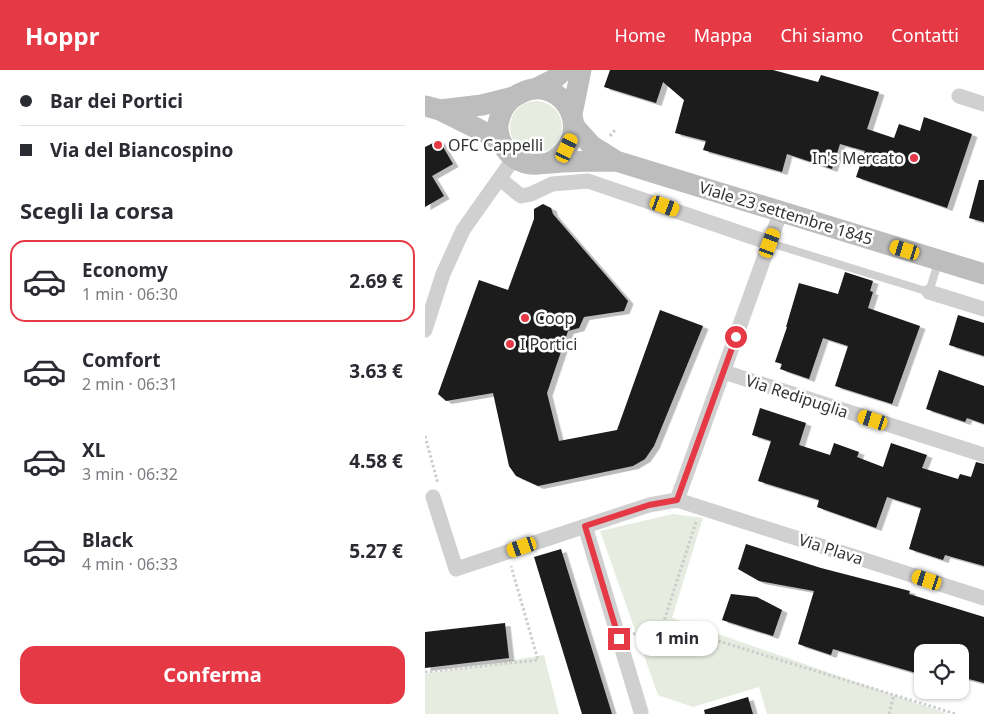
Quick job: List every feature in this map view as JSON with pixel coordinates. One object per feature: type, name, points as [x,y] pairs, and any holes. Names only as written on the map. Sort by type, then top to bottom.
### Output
[{"type":"main road","points":[[514,158],[500,140],[499,116],[505,105],[523,91],[535,89],[553,80],[564,70]]},
{"type":"main road","points":[[549,163],[559,157],[567,148],[572,138],[581,70]]},
{"type":"main road","name":"Viale 23 settembre 1845","points":[[535,89],[547,91],[558,96],[566,104],[573,120],[592,146],[616,161],[984,274]]},
{"type":"main road","points":[[432,108],[482,105],[513,97]]},
{"type":"main road","points":[[432,108],[500,140]]},
{"type":"main road","name":"Viale 23 settembre 1845","points":[[514,158],[537,165],[616,161]]},
{"type":"street","points":[[959,96],[984,104]]},
{"type":"street","points":[[425,330],[429,302],[463,230],[514,158]]},
{"type":"street","points":[[500,180],[521,196],[531,194],[551,184],[588,181],[612,187],[770,243]]},
{"type":"street","points":[[433,496],[456,569],[649,505],[677,500],[781,211]]},
{"type":"street","points":[[929,292],[984,309]]},
{"type":"street","name":"Via Redipuglia","points":[[724,372],[984,455]]},
{"type":"street","name":"Via Plava","points":[[677,500],[984,598]]},
{"type":"street","points":[[585,526],[641,712]]},
{"type":"lane","points":[[770,243],[929,292],[939,260]]},
{"type":"path","points":[[425,436],[439,489],[433,496]]},
{"type":"path","points":[[663,624],[701,508]]},
{"type":"path","points":[[425,672],[538,660],[507,552]]},
{"type":"path","points":[[619,639],[663,624],[956,714]]},
{"type":"path","points":[[889,714],[894,695]]},
{"type":"shaded area","points":[[536,101],[546,103],[554,109],[560,117],[562,127],[560,137],[554,145],[546,151],[536,153],[526,151],[518,145],[512,137],[510,127],[512,117],[518,109],[526,103]]},
{"type":"shaded area","points":[[673,514],[703,518],[672,618],[948,714],[767,714],[759,687],[693,707],[658,695],[600,531]]},
{"type":"shaded area","points":[[544,655],[559,714],[425,714],[425,674]]},
{"type":"building","points":[[610,70],[773,70],[818,82],[821,75],[879,92],[867,129],[894,138],[899,124],[920,131],[924,117],[972,134],[947,208],[856,177],[865,151],[840,144],[832,169],[787,154],[782,172],[703,150],[706,141],[675,133],[684,100],[663,82],[656,103],[604,87]]},
{"type":"building","points":[[439,140],[453,164],[432,176],[444,196],[425,207],[425,147]]},
{"type":"building","points":[[979,180],[984,180],[984,222],[969,218]]},
{"type":"building","name":"I Portici","points":[[543,204],[551,208],[553,214],[628,301],[624,311],[584,317],[579,328],[568,331],[547,393],[559,441],[617,430],[660,310],[703,326],[654,446],[645,459],[633,466],[538,486],[516,476],[509,466],[493,393],[446,401],[438,394],[479,280],[508,290],[534,219],[534,209]]},
{"type":"building","points":[[845,272],[873,281],[870,291],[873,292],[868,308],[920,326],[892,404],[835,386],[848,346],[823,338],[809,379],[780,369],[782,364],[775,362],[799,283],[838,294]]},
{"type":"building","points":[[958,315],[984,323],[984,356],[949,345]]},
{"type":"building","points":[[939,370],[984,386],[984,424],[967,418],[965,422],[926,409]]},
{"type":"building","points":[[760,408],[806,423],[799,445],[830,455],[834,443],[859,452],[857,457],[883,467],[891,443],[927,455],[922,468],[958,479],[960,474],[971,477],[976,462],[984,464],[984,566],[945,555],[943,560],[909,549],[921,508],[887,497],[876,528],[817,507],[819,500],[758,481],[771,441],[752,435]]},
{"type":"building","points":[[746,544],[821,568],[910,591],[909,594],[984,617],[984,683],[969,679],[969,644],[914,644],[914,672],[833,649],[831,655],[798,644],[814,591],[759,581],[738,569]]},
{"type":"building","points":[[561,549],[612,714],[582,714],[534,557]]},
{"type":"building","points":[[731,594],[757,597],[782,610],[773,636],[722,620]]},
{"type":"building","points":[[505,623],[509,658],[425,668],[425,632]]},
{"type":"building","points":[[748,697],[753,714],[705,714],[704,710]]},
{"type":"place","name":"OFC Cappelli","points":[[438,145]]},
{"type":"place","name":"In's Mercato","points":[[914,158]]},
{"type":"place","name":"Coop","points":[[525,318]]},
{"type":"place","name":"I Portici","points":[[510,344]]},
{"type":"route","points":[[619,639],[585,526],[649,505],[677,500],[736,337]]}]
